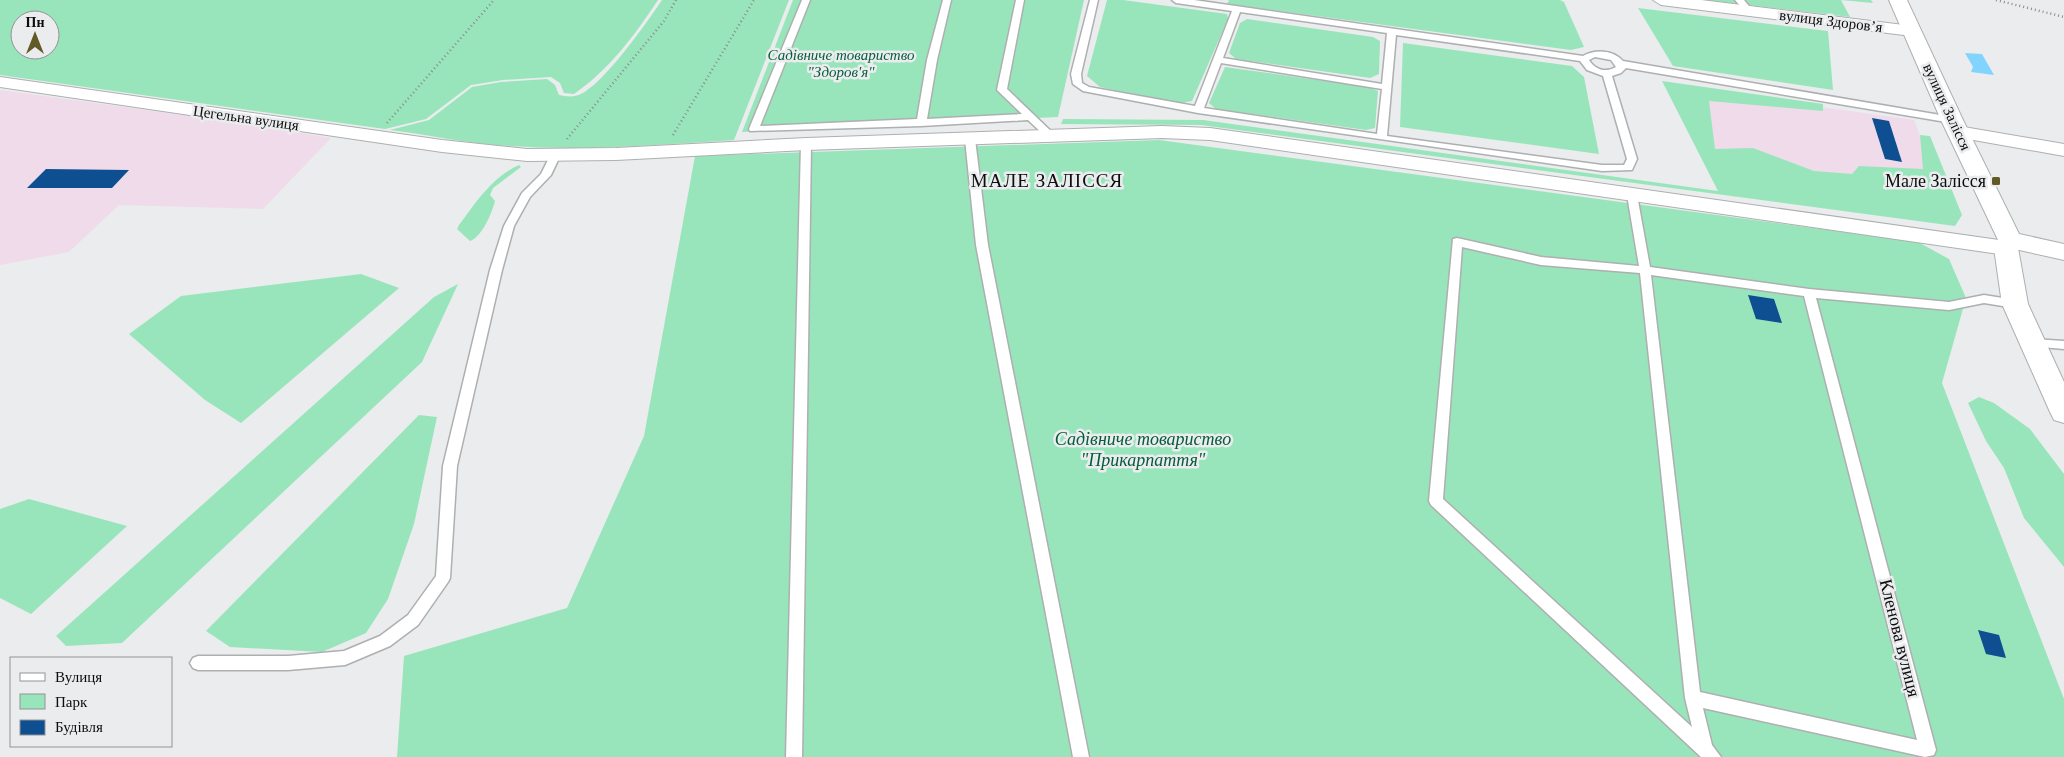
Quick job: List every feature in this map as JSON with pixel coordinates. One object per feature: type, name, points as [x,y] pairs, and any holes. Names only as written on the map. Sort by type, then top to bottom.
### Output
[{"type":"main road","name":"вулиця Залісся","points":[[1898,0],[2008,244],[2015,304],[2064,412]]},
{"type":"main road","points":[[2008,244],[2064,252]]},
{"type":"street","name":"вулиця Здоровʼя","points":[[1661,0],[1744,5],[1912,31]]},
{"type":"street","name":"Цегельна вулиця","points":[[0,82],[492,153],[555,156],[806,144],[1162,132],[1210,134],[1632,195],[2008,244]]},
{"type":"street","points":[[1955,126],[2064,150]]},
{"type":"lane","points":[[806,0],[754,128],[921,123],[1030,117]]},
{"type":"lane","points":[[921,123],[932,60],[947,0]]},
{"type":"lane","points":[[1020,0],[1002,90],[1050,136]]},
{"type":"lane","points":[[1094,0],[1076,74],[1078,84],[1086,90],[1198,110],[1382,138],[1602,168],[1628,168],[1632,159],[1607,73]]},
{"type":"lane","points":[[1176,0],[1584,59],[1593,54],[1601,54],[1610,56],[1621,64],[1955,126]]},
{"type":"lane","points":[[1198,110],[1237,9]]},
{"type":"lane","points":[[1382,138],[1392,31]]},
{"type":"lane","points":[[1584,59],[1590,68],[1607,73],[1619,71],[1621,64]]},
{"type":"lane","points":[[1217,60],[1386,87]]},
{"type":"lane","points":[[970,139],[982,245],[1081,757]]},
{"type":"lane","points":[[794,757],[806,144]]},
{"type":"lane","points":[[198,663],[288,663],[345,658],[385,641],[413,620],[443,578],[450,466],[496,270],[509,226],[526,195],[546,175],[555,156]]},
{"type":"lane","points":[[1632,195],[1645,270],[1693,698],[1709,754]]},
{"type":"lane","points":[[1709,754],[1436,501],[1457,242],[1541,261],[1645,270],[1808,294],[1949,306],[1984,299],[2015,304]]},
{"type":"lane","name":"Кленова вулиця","points":[[1693,698],[1928,750],[1808,294]]},
{"type":"lane","points":[[2033,343],[2064,344]]},
{"type":"path","points":[[375,137],[494,0]]},
{"type":"path","points":[[555,156],[581,120],[664,20],[676,0]]},
{"type":"path","points":[[663,151],[754,0]]},
{"type":"path","points":[[1996,0],[2064,17]]},
{"type":"shaded area","points":[[1677,87],[1914,120],[1954,223],[1722,191]]},
{"type":"shaded area","points":[[0,90],[212,119],[331,138],[263,209],[119,205],[69,252],[0,265]]},
{"type":"green space","points":[[0,0],[658,0],[610,63],[587,85],[574,94],[564,93],[560,83],[551,77],[503,80],[471,85],[426,119],[385,129],[0,75]]},
{"type":"green space","points":[[662,0],[789,0],[734,140],[622,147],[566,148],[480,143],[390,130],[429,120],[472,87],[501,82],[547,79],[555,85],[559,95],[575,96],[585,92],[622,55]]},
{"type":"green space","name":"Садівниче товариство \"Здоров'я\"","points":[[793,0],[1084,0],[1058,117],[742,132]]},
{"type":"green space","points":[[1107,0],[1123,0],[1227,14],[1228,19],[1192,101],[1176,104],[1100,87],[1087,76]]},
{"type":"green space","points":[[1229,0],[1560,0],[1564,2],[1584,47],[1571,50],[1227,4]]},
{"type":"green space","points":[[1705,0],[1841,0],[1850,17]]},
{"type":"green space","points":[[1841,0],[1871,0],[1873,3]]},
{"type":"green space","points":[[1638,8],[1828,31],[1833,90],[1673,66]]},
{"type":"green space","points":[[1247,19],[1373,37],[1380,41],[1379,74],[1370,78],[1236,59],[1229,53],[1240,23]]},
{"type":"green space","points":[[1403,43],[1572,66],[1584,77],[1599,154],[1400,127]]},
{"type":"green space","points":[[1225,67],[1367,87],[1378,91],[1375,128],[1366,130],[1216,109],[1209,103]]},
{"type":"green space","points":[[1662,81],[1823,104],[1823,111],[1709,101],[1715,149],[1753,148],[1814,171],[1852,174],[1859,166],[1923,169],[1920,135],[1930,136],[1962,215],[1955,226],[1201,125],[1061,124],[1063,119],[1203,120],[1718,191]]},
{"type":"green space","name":"Садівниче товариство \"Прикарпаття\"","points":[[1159,140],[1918,242],[1949,259],[1966,298],[1942,383],[2064,699],[2064,757],[397,757],[404,656],[567,608],[644,436],[695,156]]},
{"type":"green space","points":[[519,165],[521,167],[493,188],[490,195],[495,201],[489,218],[479,235],[470,241],[457,229],[459,225],[478,199],[493,183],[509,170]]},
{"type":"green space","points":[[361,274],[399,288],[241,423],[205,400],[129,334],[181,296]]},
{"type":"green space","points":[[458,284],[422,362],[122,643],[66,646],[56,636],[434,297]]},
{"type":"green space","points":[[1979,397],[1994,403],[2030,429],[2064,474],[2064,567],[2024,518],[2004,468],[1986,441],[1968,403]]},
{"type":"green space","points":[[419,415],[437,417],[414,524],[388,599],[366,633],[322,652],[230,647],[206,631]]},
{"type":"green space","points":[[29,499],[127,526],[31,614],[0,598],[0,509]]},
{"type":"water","points":[[1965,53],[1982,54],[1994,75],[1971,72],[1973,67]]},
{"type":"building","points":[[1872,118],[1889,121],[1902,162],[1885,159]]},
{"type":"building","points":[[46,169],[129,170],[112,188],[27,188]]},
{"type":"building","points":[[1748,295],[1774,299],[1782,323],[1756,319]]},
{"type":"building","points":[[1978,630],[1999,635],[2006,658],[1986,654]]},
{"type":"place","name":"Мале Залісся","points":[[1996,181]]},
{"type":"district","name":"МАЛЕ ЗАЛІССЯ","points":[[1047,180]]}]
